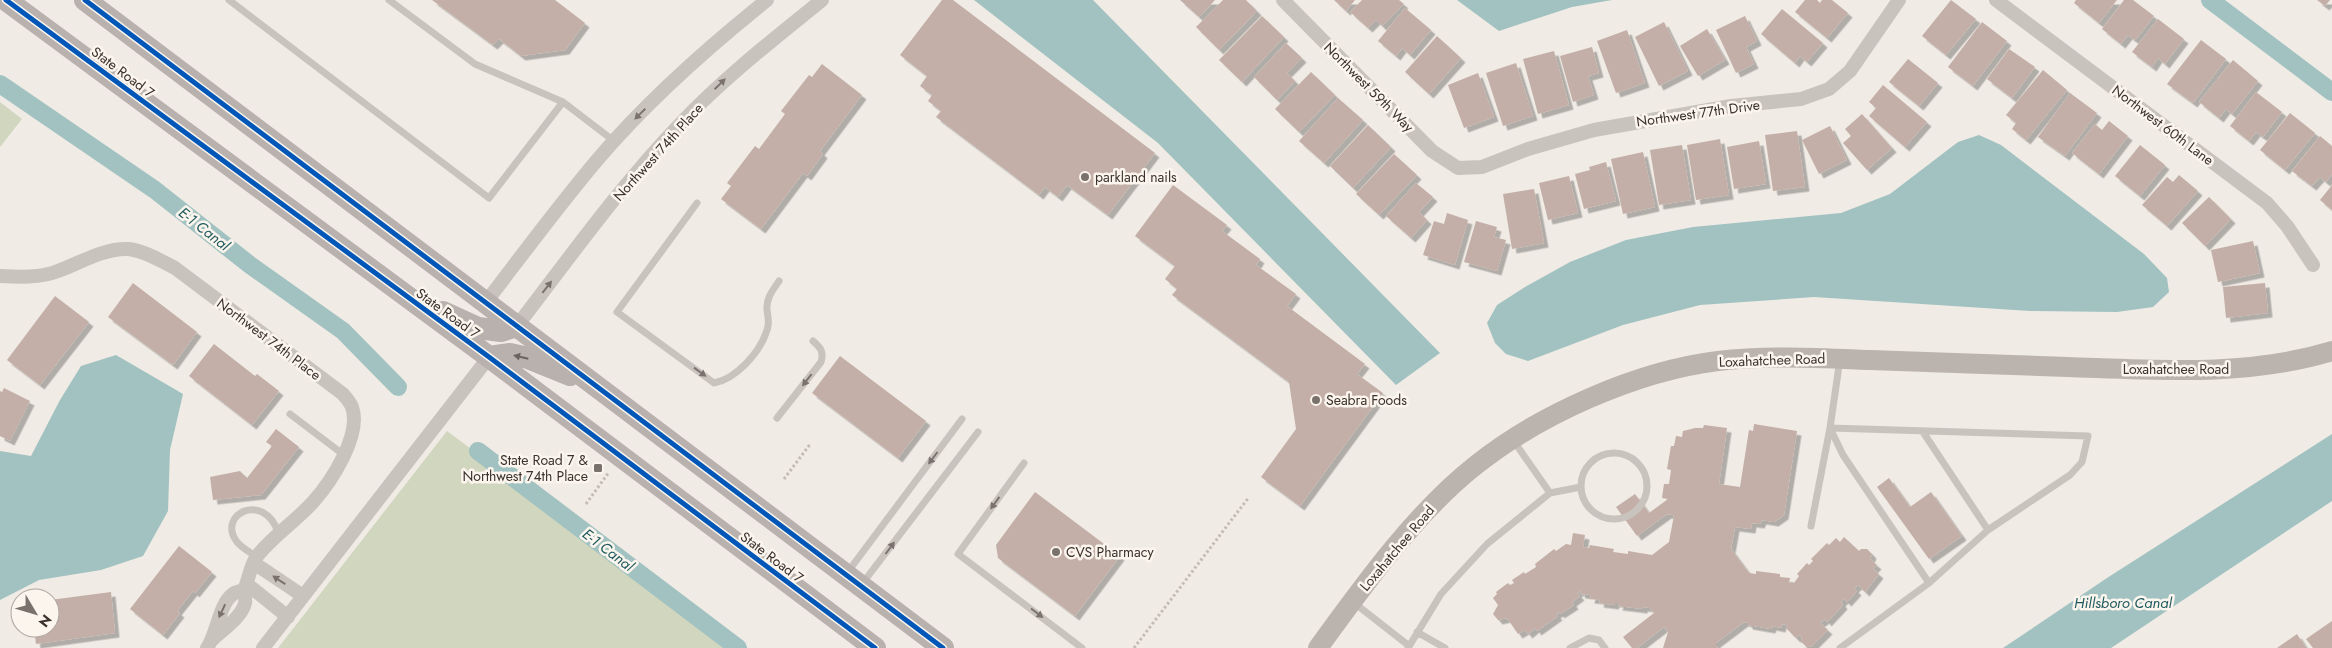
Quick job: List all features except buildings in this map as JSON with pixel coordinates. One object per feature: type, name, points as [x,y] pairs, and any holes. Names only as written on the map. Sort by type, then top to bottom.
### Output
[{"type":"main road","name":"State Road 7","points":[[6,0],[489,357],[875,648]]},
{"type":"main road","points":[[85,0],[943,648]]},
{"type":"main road","points":[[403,294],[478,328],[501,332],[517,326]]},
{"type":"main road","name":"Loxahatchee Road","points":[[1318,648],[1422,514],[1476,464],[1533,427],[1602,392],[1660,372],[1718,361],[1800,357],[2183,370],[2238,369],[2308,358],[2332,351]]},
{"type":"main road","points":[[489,357],[510,354],[528,358],[599,387]]},
{"type":"street","points":[[486,302],[598,158],[674,80],[717,40],[767,0]]},
{"type":"street","name":"Northwest 74th Place","points":[[517,326],[614,200],[682,122],[725,79],[822,0]]},
{"type":"street","name":"Northwest 59th Way","points":[[1283,0],[1432,151],[1458,168]]},
{"type":"street","name":"Northwest 77th Drive","points":[[1458,168],[1482,167],[1528,149],[1594,130],[1731,106],[1801,99],[1829,89],[1850,71],[1899,0]]},
{"type":"street","name":"Northwest 60th Lane","points":[[1996,0],[2267,203],[2287,226],[2314,265]]},
{"type":"street","name":"Northwest 74th Place","points":[[0,276],[19,277],[56,272],[100,254],[128,249],[152,257],[175,268],[343,394],[352,407],[354,424],[344,455],[312,503],[278,532],[255,560],[246,587],[243,606],[236,617],[209,644]]},
{"type":"street","points":[[263,648],[489,357]]},
{"type":"street","points":[[255,560],[303,596]]},
{"type":"street","points":[[246,587],[288,616]]},
{"type":"lane","points":[[229,0],[489,198],[563,102]]},
{"type":"lane","points":[[389,0],[475,64],[563,102],[614,141]]},
{"type":"lane","points":[[697,203],[617,312],[714,383],[724,381],[744,366],[766,334],[769,322],[767,308],[770,295],[779,281]]},
{"type":"lane","points":[[777,418],[821,362],[823,355],[820,347],[813,341]]},
{"type":"lane","points":[[1811,526],[1830,428],[1840,359]]},
{"type":"lane","points":[[290,414],[344,455]]},
{"type":"lane","points":[[852,581],[962,419]]},
{"type":"lane","points":[[1830,428],[2088,436],[2082,462],[2070,476],[1988,530],[1929,584],[1840,648]]},
{"type":"lane","points":[[1830,428],[1843,455],[1929,584]]},
{"type":"lane","points":[[852,581],[978,432]]},
{"type":"lane","points":[[1923,432],[1988,530]]},
{"type":"lane","points":[[1513,440],[1550,493]]},
{"type":"lane","points":[[1617,454],[1628,456],[1637,462],[1644,471],[1647,493],[1643,503],[1636,511],[1617,519],[1606,518],[1597,514],[1589,507],[1584,498],[1582,487],[1588,467],[1596,459],[1606,455],[1617,454]]},
{"type":"lane","points":[[1024,463],[958,554],[1082,648]]},
{"type":"lane","points":[[1352,602],[1408,646],[1441,594],[1487,544],[1550,493],[1582,487]]},
{"type":"lane","points":[[255,560],[233,535],[233,521],[238,514],[244,510],[254,509],[264,512],[271,518],[278,532]]},
{"type":"lane","points":[[1417,632],[1445,648]]},
{"type":"lane","points":[[1570,648],[1589,638],[1599,640],[1605,648]]},
{"type":"path","points":[[784,479],[811,443]]},
{"type":"path","points":[[586,504],[621,457]]},
{"type":"path","points":[[1134,648],[1248,497]]},
{"type":"green space","points":[[0,102],[22,119],[0,147]]},
{"type":"green space","points":[[447,431],[740,648],[278,648]]},
{"type":"water","points":[[974,0],[1093,0],[1440,353],[1396,385],[1158,143]]},
{"type":"water","points":[[1457,0],[1612,0],[1572,7],[1499,31]]},
{"type":"water","points":[[1979,135],[2001,145],[2144,254],[2167,278],[2169,292],[2153,307],[2117,312],[2030,311],[1814,297],[1700,305],[1623,325],[1528,361],[1506,354],[1495,343],[1487,323],[1497,305],[1570,262],[1626,240],[1693,227],[1841,213],[1890,194],[1958,142]]},
{"type":"water","points":[[116,355],[183,394],[170,450],[168,511],[143,556],[101,570],[39,580],[23,588],[10,588],[10,595],[0,600],[0,451],[31,456],[60,400],[81,366]]},
{"type":"water","name":"Hillsboro Canal","points":[[2332,434],[2332,501],[2111,648],[2003,648],[2107,578]]},
{"type":"waterway","points":[[2210,0],[2332,92]]},
{"type":"waterway","name":"E-1 Canal","points":[[0,84],[155,190],[250,265],[343,331],[398,387]]},
{"type":"waterway","name":"E-1 Canal","points":[[478,451],[738,648]]},
{"type":"cycle path","points":[[6,0],[489,357],[875,648]]},
{"type":"cycle path","points":[[85,0],[943,648]]},
{"type":"place","name":"parkland nails","points":[[1085,177]]},
{"type":"place","name":"Seabra Foods","points":[[1316,400]]},
{"type":"place","name":"State Road 7 & Northwest 74th Place","points":[[598,468]]},
{"type":"place","name":"CVS Pharmacy","points":[[1056,552]]}]
